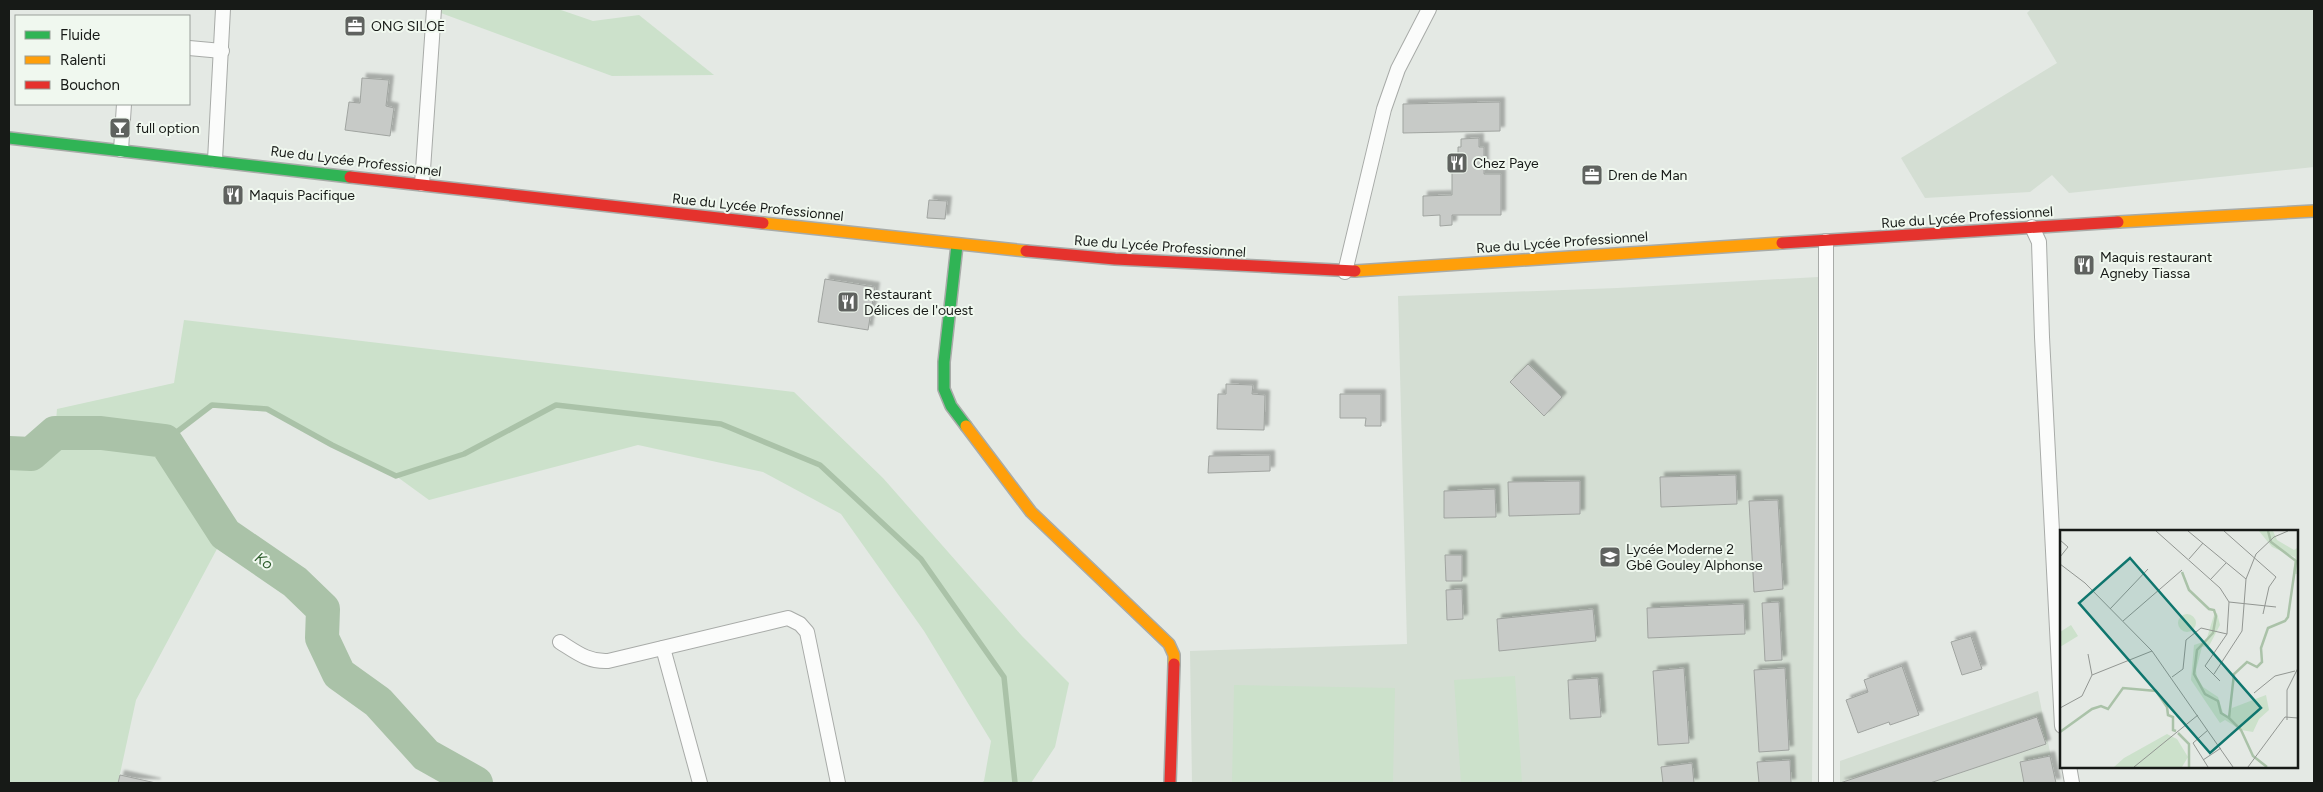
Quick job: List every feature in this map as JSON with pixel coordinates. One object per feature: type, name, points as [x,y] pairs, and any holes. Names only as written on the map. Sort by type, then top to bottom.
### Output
[{"type":"main road","name":"Rue du Lycée Professionnel","points":[[9,138],[957,245],[1115,259],[1345,272],[1826,240],[2314,211]]},
{"type":"main road","points":[[957,245],[944,362],[944,389],[951,406],[1032,512],[1169,644],[1174,655],[1170,783]]},
{"type":"street","points":[[215,160],[223,9]]},
{"type":"street","points":[[422,184],[434,9]]},
{"type":"street","points":[[1345,272],[1384,109],[1398,69],[1429,9]]},
{"type":"street","points":[[190,48],[222,51]]},
{"type":"street","points":[[121,150],[124,105]]},
{"type":"street","points":[[2039,227],[2042,337],[2060,687]]},
{"type":"street","points":[[1826,240],[1826,783]]},
{"type":"street","points":[[560,642],[586,658],[595,661],[608,661],[788,618],[800,624],[807,632],[838,783]]},
{"type":"street","points":[[663,648],[700,783]]},
{"type":"street","points":[[2069,767],[2072,783]]},
{"type":"shaded area","points":[[2031,9],[2314,9],[2314,167],[2069,193],[2052,175],[2030,192],[1925,198],[1901,158],[2057,63],[2027,13]]},
{"type":"shaded area","name":"Lycée Moderne 2 Gbê Gouley Alphonse","points":[[1818,277],[1812,783],[1192,783],[1190,651],[1407,644],[1398,296],[1617,288]]},
{"type":"shaded area","points":[[2038,691],[2056,783],[1840,783],[1840,761]]},
{"type":"green space","points":[[430,9],[558,9],[593,21],[639,15],[714,75],[612,76]]},
{"type":"green space","points":[[184,320],[794,392],[883,478],[1022,636],[1069,683],[1055,747],[1031,783],[981,783],[984,781],[991,741],[924,631],[841,514],[763,472],[638,445],[429,500],[396,476],[332,445],[267,409],[212,405],[165,441],[225,534],[136,700],[118,783],[9,783],[9,453],[31,454],[55,433],[57,409],[174,383]]},
{"type":"green space","points":[[1515,676],[1522,783],[1461,783],[1454,680]]},
{"type":"green space","points":[[1234,685],[1395,688],[1393,783],[1232,783]]},
{"type":"building","points":[[362,78],[389,80],[386,106],[394,108],[390,136],[345,130],[349,102],[360,103]]},
{"type":"building","points":[[1500,102],[1500,131],[1403,133],[1403,104]]},
{"type":"building","points":[[1479,138],[1479,147],[1484,147],[1484,174],[1501,174],[1501,215],[1452,215],[1452,225],[1440,226],[1440,215],[1423,216],[1423,196],[1452,195],[1452,168],[1458,168],[1458,147],[1461,147],[1461,139]]},
{"type":"building","points":[[929,200],[947,201],[945,219],[927,218]]},
{"type":"building","points":[[825,279],[875,287],[868,330],[818,322]]},
{"type":"building","points":[[1528,364],[1562,397],[1544,416],[1510,382]]},
{"type":"building","points":[[1226,384],[1253,385],[1252,394],[1265,395],[1264,430],[1217,429],[1218,394],[1226,394]]},
{"type":"building","points":[[1340,394],[1381,394],[1381,426],[1365,426],[1366,418],[1340,418]]},
{"type":"building","points":[[1270,455],[1270,471],[1208,473],[1209,456]]},
{"type":"building","points":[[1736,475],[1737,504],[1661,507],[1660,477]]},
{"type":"building","points":[[1580,481],[1580,514],[1509,516],[1508,482]]},
{"type":"building","points":[[1495,489],[1496,517],[1444,518],[1444,491]]},
{"type":"building","points":[[1778,500],[1783,589],[1754,592],[1749,501]]},
{"type":"building","points":[[1445,555],[1462,555],[1462,581],[1446,581]]},
{"type":"building","points":[[1462,589],[1463,619],[1447,620],[1446,590]]},
{"type":"building","points":[[1779,602],[1782,660],[1765,661],[1762,603]]},
{"type":"building","points":[[1744,604],[1745,634],[1648,638],[1647,608]]},
{"type":"building","points":[[1593,609],[1596,641],[1499,651],[1497,619]]},
{"type":"building","points":[[1971,636],[1982,669],[1962,675],[1951,642]]},
{"type":"building","points":[[1902,666],[1919,715],[1890,725],[1889,722],[1858,733],[1846,700],[1868,692],[1864,680]]},
{"type":"building","points":[[1684,668],[1689,743],[1658,745],[1653,671]]},
{"type":"building","points":[[1785,668],[1789,750],[1759,752],[1754,670]]},
{"type":"building","points":[[1598,678],[1601,717],[1570,719],[1568,680]]},
{"type":"building","points":[[2037,717],[2046,744],[1930,783],[1840,783]]},
{"type":"building","points":[[2050,756],[2056,783],[2024,783],[2020,762]]},
{"type":"building","points":[[1790,760],[1791,783],[1759,783],[1757,762]]},
{"type":"building","points":[[1692,763],[1694,783],[1663,783],[1661,767]]},
{"type":"building","points":[[120,775],[156,783],[118,783]]},
{"type":"waterway","points":[[165,441],[212,405],[267,409],[332,445],[396,476],[464,454],[556,405],[721,424],[820,465],[921,559],[1004,677],[1015,783]]},
{"type":"waterway","name":"Ko","points":[[9,453],[31,454],[55,433],[101,433],[165,441],[225,534],[295,582],[323,609],[322,638],[339,674],[378,702],[426,755],[476,783]]},
{"type":"traffic: fast","points":[[9,138],[350,177]]},
{"type":"traffic: fast","points":[[957,245],[944,362],[944,389],[951,406],[966,426]]},
{"type":"traffic: slow","points":[[2118,222],[2314,211]]},
{"type":"traffic: slow","points":[[763,223],[1026,251]]},
{"type":"traffic: slow","points":[[1355,271],[1782,243]]},
{"type":"traffic: slow","points":[[966,426],[1031,512],[1169,644],[1174,655],[1174,664]]},
{"type":"traffic: jam","points":[[350,177],[763,223]]},
{"type":"traffic: jam","points":[[1782,243],[2118,222]]},
{"type":"traffic: jam","points":[[1026,251],[1115,259],[1355,271]]},
{"type":"traffic: jam","points":[[1170,783],[1174,664]]},
{"type":"place","name":"ONG SILOE","points":[[355,26]]},
{"type":"place","name":"full option","points":[[120,128]]},
{"type":"place","name":"Chez Paye","points":[[1457,163]]},
{"type":"place","name":"Dren de Man","points":[[1592,175]]},
{"type":"place","name":"Maquis Pacifique","points":[[233,195]]},
{"type":"place","name":"Maquis restaurant Agneby Tiassa","points":[[2084,265]]},
{"type":"place","name":"Restaurant Délices de l'ouest","points":[[848,302]]},
{"type":"place","name":"Lycée Moderne 2 Gbê Gouley Alphonse","points":[[1610,557]]}]
